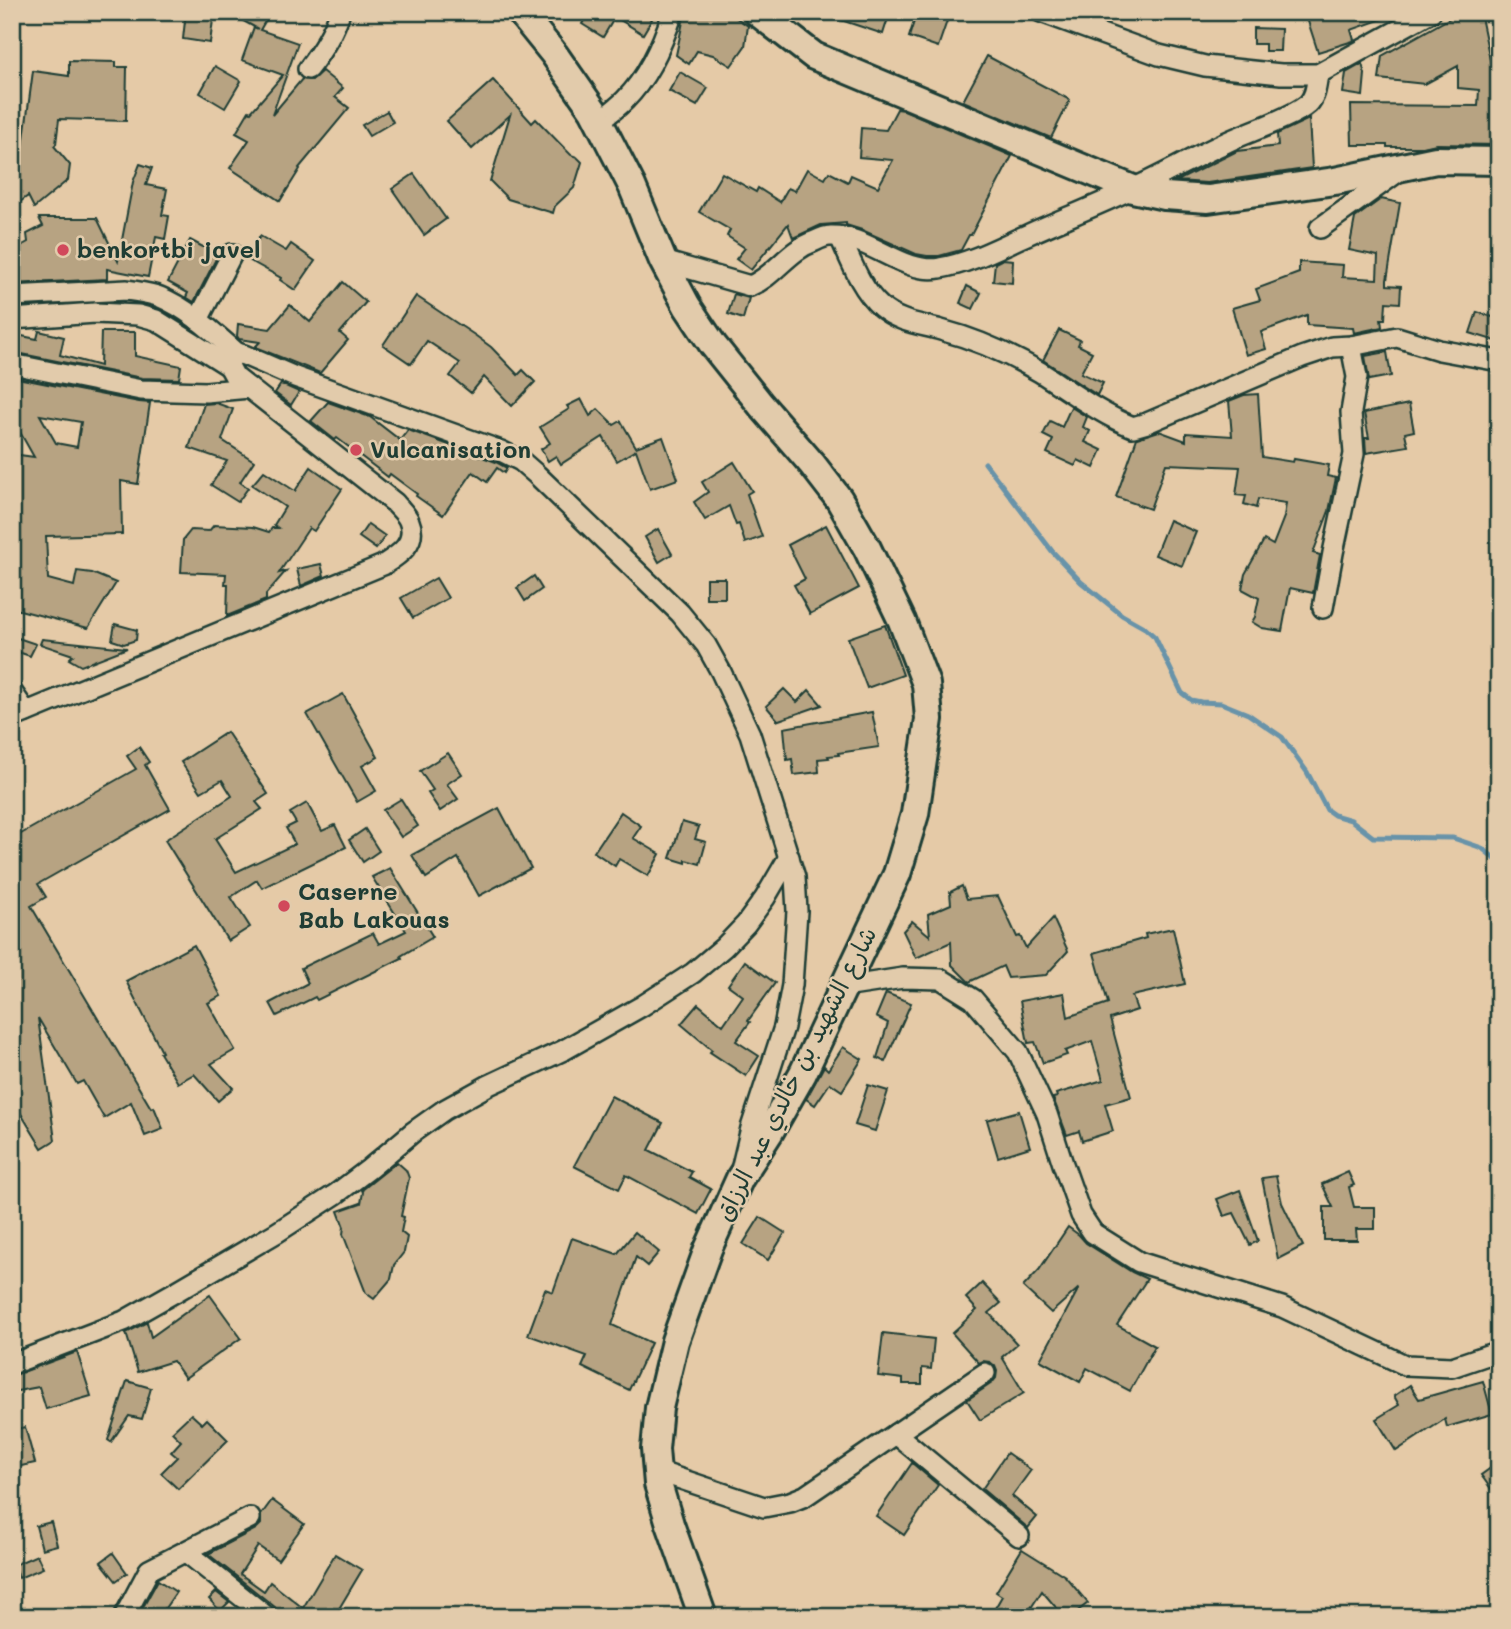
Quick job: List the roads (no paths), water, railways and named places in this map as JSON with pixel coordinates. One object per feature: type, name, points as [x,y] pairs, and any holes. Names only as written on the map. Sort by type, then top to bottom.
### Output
[{"type":"main road","name":"شارع الشهيد بن خالدي عبد الرزاق","points":[[520,12],[554,54],[593,110],[632,186],[663,261],[687,306],[713,345],[839,499],[867,548],[902,621],[926,684],[929,719],[915,814],[897,874],[803,1073],[740,1178],[708,1249],[675,1341],[659,1408],[655,1450],[658,1484],[702,1617]]},
{"type":"main road","points":[[757,12],[814,55],[1133,189],[1165,196],[1208,199],[1335,181],[1436,160],[1499,161]]},
{"type":"street","points":[[308,69],[323,50],[340,12]]},
{"type":"street","points":[[599,122],[625,100],[643,78],[666,35],[673,12]]},
{"type":"street","points":[[1041,12],[1159,55],[1193,63],[1281,74],[1318,74],[1431,12]]},
{"type":"street","points":[[663,261],[750,286],[760,282],[789,255],[829,236],[870,246],[922,269],[939,269],[969,260],[1133,189],[1225,143],[1297,112],[1309,103],[1315,94],[1318,74]]},
{"type":"street","points":[[1320,228],[1405,167]]},
{"type":"street","points":[[840,237],[866,289],[881,307],[902,320],[943,330],[1009,355],[1094,407],[1133,426],[1159,418],[1332,347],[1397,337],[1439,350],[1499,361]]},
{"type":"street","points":[[198,320],[232,254]]},
{"type":"street","points":[[12,296],[127,290],[159,296],[176,305],[198,320],[233,360],[235,377],[395,503],[409,521],[411,539],[402,553],[383,565],[19,715],[12,692]]},
{"type":"street","points":[[12,318],[95,313],[138,315],[156,320],[233,360]]},
{"type":"street","points":[[1323,608],[1354,454],[1351,412],[1357,377],[1351,346]]},
{"type":"street","points":[[233,360],[244,355],[295,377],[501,451],[521,461],[680,613],[706,645],[750,734],[795,877],[797,911],[792,985],[784,1027],[751,1128],[740,1178]]},
{"type":"street","points":[[12,364],[141,390],[206,392],[249,388]]},
{"type":"street","points":[[12,1364],[124,1321],[177,1291],[336,1194],[444,1110],[489,1085],[564,1050],[694,973],[746,924],[789,857]]},
{"type":"street","points":[[844,987],[904,978],[941,979],[973,999],[1018,1052],[1047,1114],[1081,1216],[1093,1233],[1139,1262],[1282,1307],[1405,1365],[1452,1367],[1499,1351]]},
{"type":"street","points":[[657,1471],[764,1507],[790,1502],[805,1496],[985,1373]]},
{"type":"street","points":[[896,1434],[1020,1536]]},
{"type":"street","points":[[124,1617],[149,1570],[250,1518]]},
{"type":"street","points":[[186,1552],[267,1617]]},
{"type":"waterway","points":[[985,463],[1052,551],[1081,582],[1155,637],[1182,693],[1191,700],[1221,703],[1248,714],[1282,737],[1307,772],[1327,810],[1351,820],[1373,837],[1453,838],[1482,848],[1499,862]]},
{"type":"place","name":"benkortbi javel","points":[[63,250]]},
{"type":"place","name":"Vulcanisation","points":[[356,450]]},
{"type":"place","name":"Caserne Bab Lakouas","points":[[284,906]]}]
